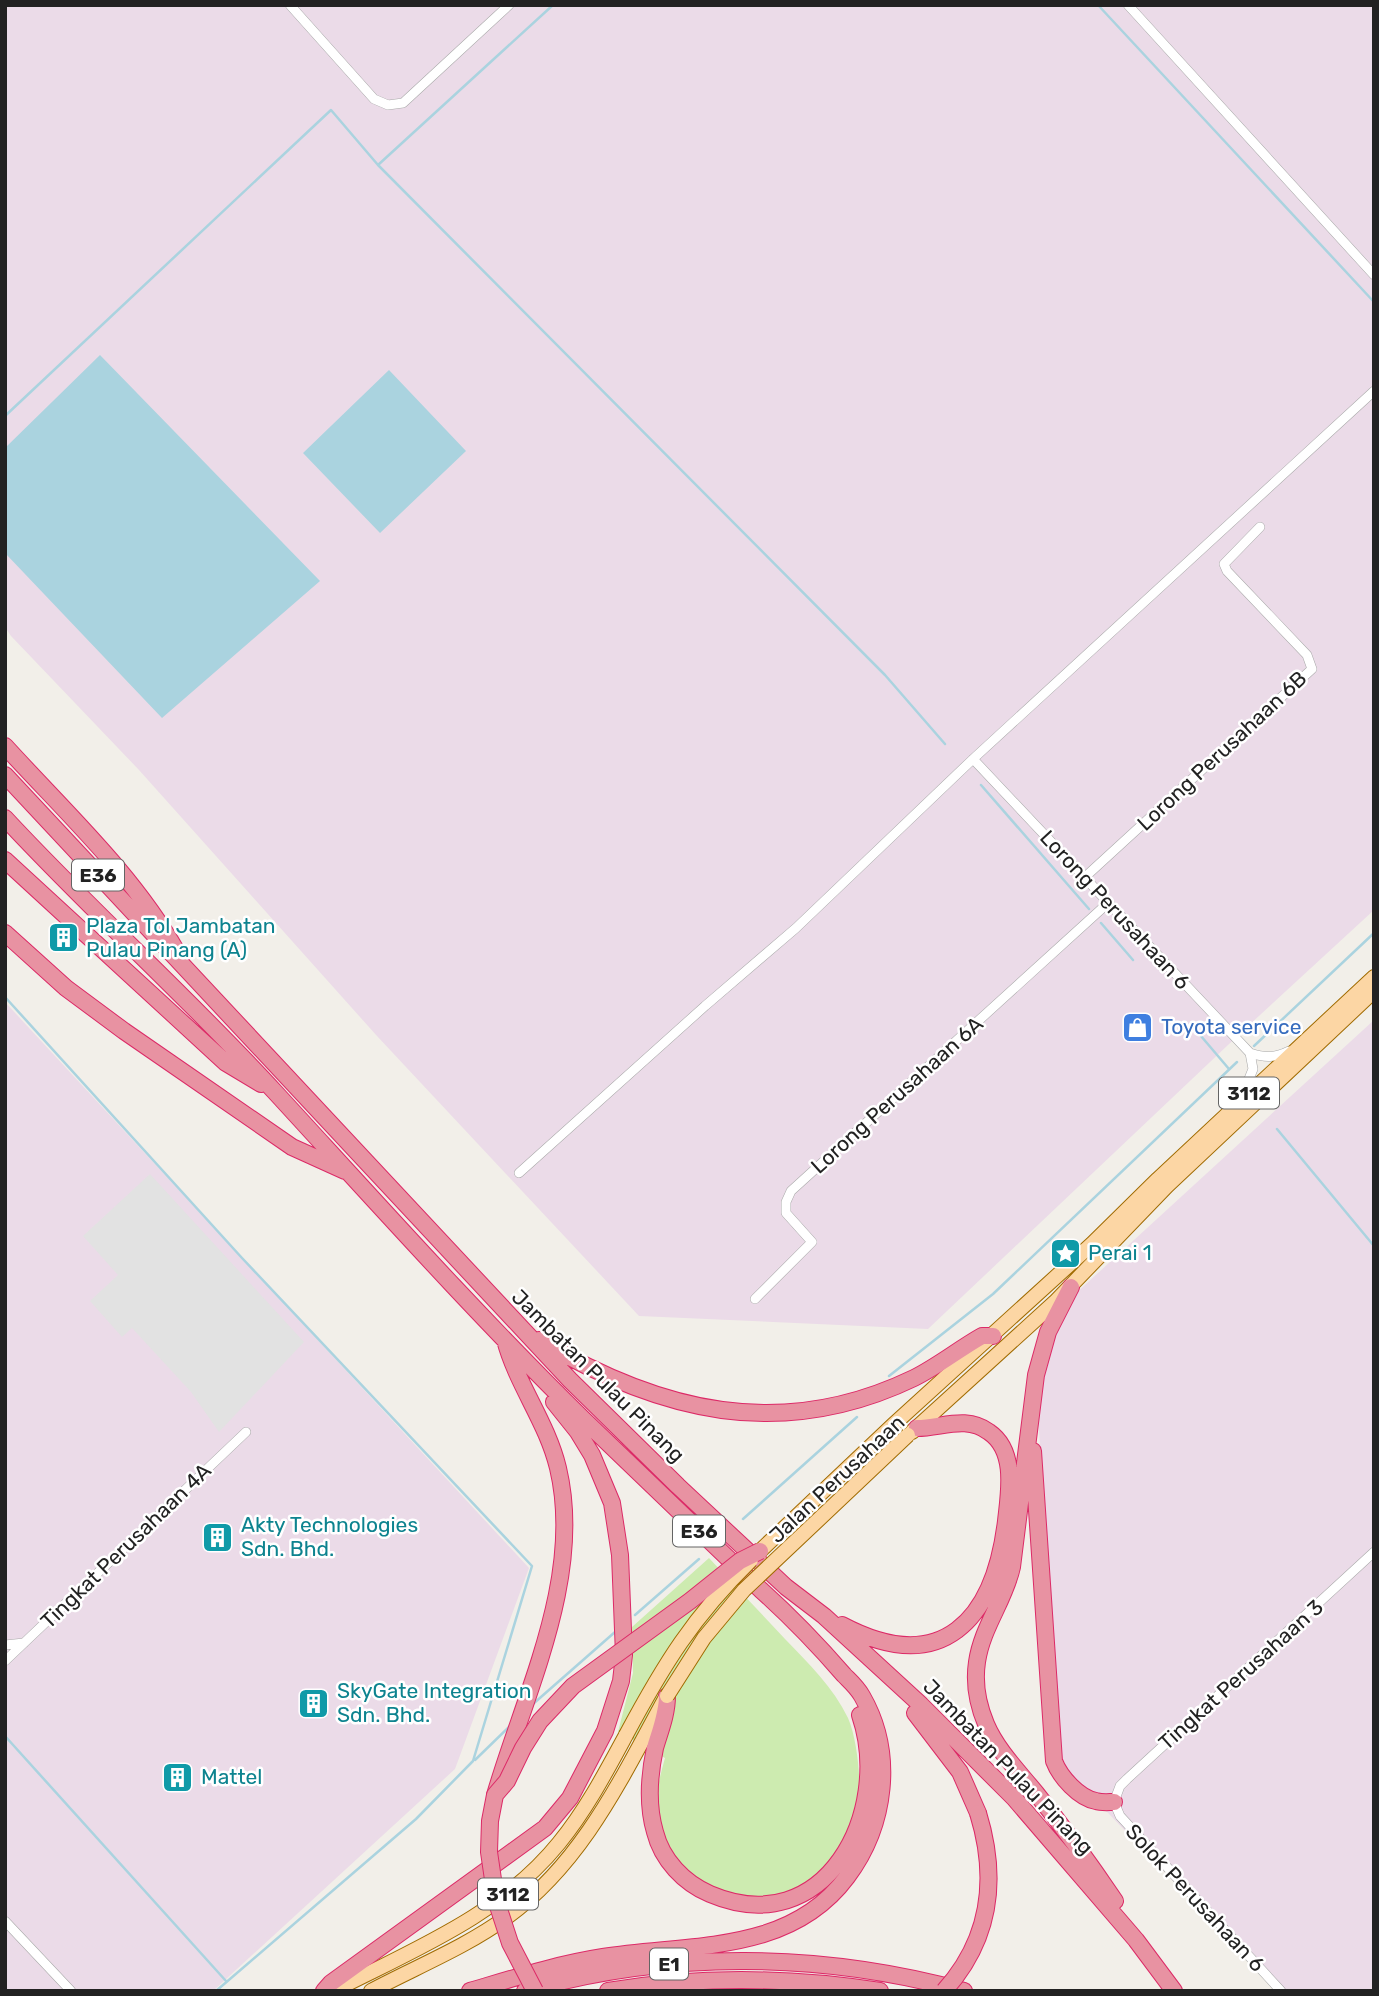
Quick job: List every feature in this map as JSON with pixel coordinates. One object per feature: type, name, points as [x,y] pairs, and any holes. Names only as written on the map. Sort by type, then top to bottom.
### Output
[{"type":"highway","points":[[5,746],[90,836],[138,893],[160,922],[191,975]]},
{"type":"highway","name":"Jambatan Pulau Pinang","points":[[5,775],[522,1330],[677,1486],[786,1587],[824,1616],[887,1674],[1014,1798],[1136,1940],[1174,1991]]},
{"type":"highway","name":"Jambatan Pulau Pinang","points":[[5,818],[275,1092],[554,1390],[683,1517],[799,1624],[858,1688],[868,1707],[879,1743],[882,1787],[878,1814],[865,1849],[848,1877],[827,1899],[792,1923],[750,1940],[587,1959],[470,1991]]},
{"type":"highway","points":[[5,826],[20,834]]},
{"type":"highway","name":"Jambatan Pulau Pinang","points":[[5,860],[226,1063],[275,1092]]},
{"type":"highway","points":[[5,933],[66,988],[124,1031],[292,1147],[350,1173]]},
{"type":"highway","points":[[1071,1287],[1054,1318],[1036,1375],[1012,1567],[1006,1588],[986,1628],[979,1650],[976,1671],[978,1695],[990,1732],[1095,1871],[1136,1940]]},
{"type":"highway","points":[[522,1330],[575,1362],[628,1386],[681,1403],[760,1413],[810,1411],[870,1396],[925,1373],[982,1336],[993,1336]]},
{"type":"highway","points":[[504,1338],[510,1360],[548,1435],[564,1502],[565,1533],[558,1590],[495,1795],[490,1821],[489,1852],[496,1900],[510,1943],[536,1991]]},
{"type":"highway","points":[[324,1991],[331,1983],[545,1828],[570,1798],[610,1718],[621,1681],[624,1655],[617,1527],[599,1468],[578,1432],[556,1406],[554,1390]]},
{"type":"highway","points":[[824,1616],[876,1640],[908,1645],[922,1644],[942,1639],[966,1623],[986,1595],[999,1559],[1005,1526],[1009,1476],[1003,1450],[993,1435],[976,1425],[954,1422],[913,1431]]},
{"type":"highway","points":[[1029,1424],[1054,1761],[1057,1770],[1082,1795],[1096,1801],[1114,1802]]},
{"type":"highway","points":[[495,1795],[507,1781],[536,1727],[573,1686],[740,1561],[760,1551]]},
{"type":"highway","points":[[667,1696],[666,1714],[652,1765],[650,1805],[655,1835],[664,1855],[687,1880],[713,1895],[744,1904],[779,1902],[805,1892],[825,1878],[848,1849],[862,1814],[867,1787],[868,1755],[864,1730],[842,1673]]},
{"type":"highway","points":[[887,1674],[953,1760],[968,1786],[978,1813],[989,1866],[986,1911],[967,1960],[944,1991]]},
{"type":"highway","name":"E1","points":[[525,1991],[577,1977],[623,1969],[731,1961],[828,1966],[964,1991]]},
{"type":"highway","name":"E1","points":[[608,1991],[657,1984],[733,1979],[826,1984],[880,1991]]},
{"type":"main road","name":"Jalan Perusahaan","points":[[333,1991],[444,1934],[489,1908],[521,1884],[559,1844],[578,1818],[664,1664],[690,1626],[722,1588],[893,1425],[993,1336],[1374,978]]},
{"type":"main road","name":"Jalan Perusahaan","points":[[371,1991],[496,1924],[547,1883],[586,1836],[704,1637],[744,1590],[1071,1287],[1167,1186],[1374,991]]},
{"type":"street","points":[[290,5],[374,99],[388,105],[403,103],[509,5]]},
{"type":"street","points":[[1128,5],[1374,275]]},
{"type":"street","points":[[519,1173],[796,928],[973,759],[1374,391]]},
{"type":"street","name":"Lorong Perusahaan 6B","points":[[1085,877],[1312,669],[1307,655],[1224,564],[1260,527]]},
{"type":"street","name":"Lorong Perusahaan 6","points":[[973,759],[1250,1053]]},
{"type":"street","name":"Lorong Perusahaan 6A","points":[[755,1299],[812,1242],[786,1213],[786,1202],[791,1191],[1108,903]]},
{"type":"street","points":[[1239,1102],[1253,1069],[1250,1053],[1277,1057],[1301,1045]]},
{"type":"street","name":"Tingkat Perusahaan 4A","points":[[5,1661],[246,1432]]},
{"type":"street","name":"Tingkat Perusahaan 3","points":[[1114,1802],[1120,1786],[1127,1779],[1374,1552]]},
{"type":"street","points":[[5,1645],[25,1643]]},
{"type":"street","name":"Solok Perusahaan 6","points":[[1114,1802],[1120,1816],[1281,1991]]},
{"type":"street","points":[[5,1921],[71,1991]]},
{"type":"shaded area","name":"Perai 1","points":[[5,5],[1374,5],[1374,910],[928,1329],[639,1316],[377,1036],[139,770],[5,627]]},
{"type":"shaded area","points":[[5,1002],[529,1568],[455,1769],[213,1991],[5,1991]]},
{"type":"shaded area","points":[[1374,1020],[1374,1991],[1279,1991],[1062,1765],[1038,1416],[1047,1354],[1074,1295]]},
{"type":"shaded area","points":[[150,1174],[304,1342],[219,1432],[191,1392],[132,1328],[122,1337],[90,1301],[118,1275],[83,1236]]},
{"type":"green space","points":[[709,1558],[828,1686],[848,1718],[854,1736],[859,1770],[859,1801],[836,1860],[830,1869],[805,1887],[778,1896],[749,1898],[722,1892],[698,1879],[677,1860],[663,1835],[657,1804],[665,1758],[618,1732],[633,1673],[632,1627]]},
{"type":"water","points":[[100,355],[320,581],[162,718],[5,553],[5,448]]},
{"type":"water","points":[[389,370],[466,451],[380,533],[303,453]]},
{"type":"waterway","points":[[5,416],[331,110],[378,165],[553,5]]},
{"type":"waterway","points":[[1098,5],[1374,302]]},
{"type":"waterway","points":[[378,165],[885,675],[945,744]]},
{"type":"waterway","points":[[981,785],[1089,909]]},
{"type":"waterway","points":[[1101,923],[1133,960]]},
{"type":"waterway","points":[[1254,1046],[1374,933]]},
{"type":"waterway","points":[[5,997],[242,1258],[532,1566],[473,1761],[416,1819],[216,1991]]},
{"type":"waterway","points":[[1195,1029],[1229,1069]]},
{"type":"waterway","points":[[889,1376],[993,1294],[1237,1062]]},
{"type":"waterway","points":[[1277,1129],[1374,1246]]},
{"type":"waterway","points":[[743,1519],[857,1417]]},
{"type":"waterway","points":[[635,1615],[699,1559]]},
{"type":"waterway","points":[[533,1704],[615,1632]]},
{"type":"waterway","points":[[475,1760],[510,1726]]},
{"type":"waterway","points":[[5,1736],[226,1981]]},
{"type":"place","name":"Plaza Tol Jambatan Pulau Pinang (A)","points":[[63,938]]},
{"type":"place","name":"Toyota service","points":[[1138,1027]]},
{"type":"place","name":"Perai 1","points":[[1065,1253]]},
{"type":"place","name":"Akty Technologies Sdn. Bhd.","points":[[218,1537]]},
{"type":"place","name":"SkyGate Integration Sdn. Bhd.","points":[[314,1703]]},
{"type":"place","name":"Mattel","points":[[178,1777]]}]
